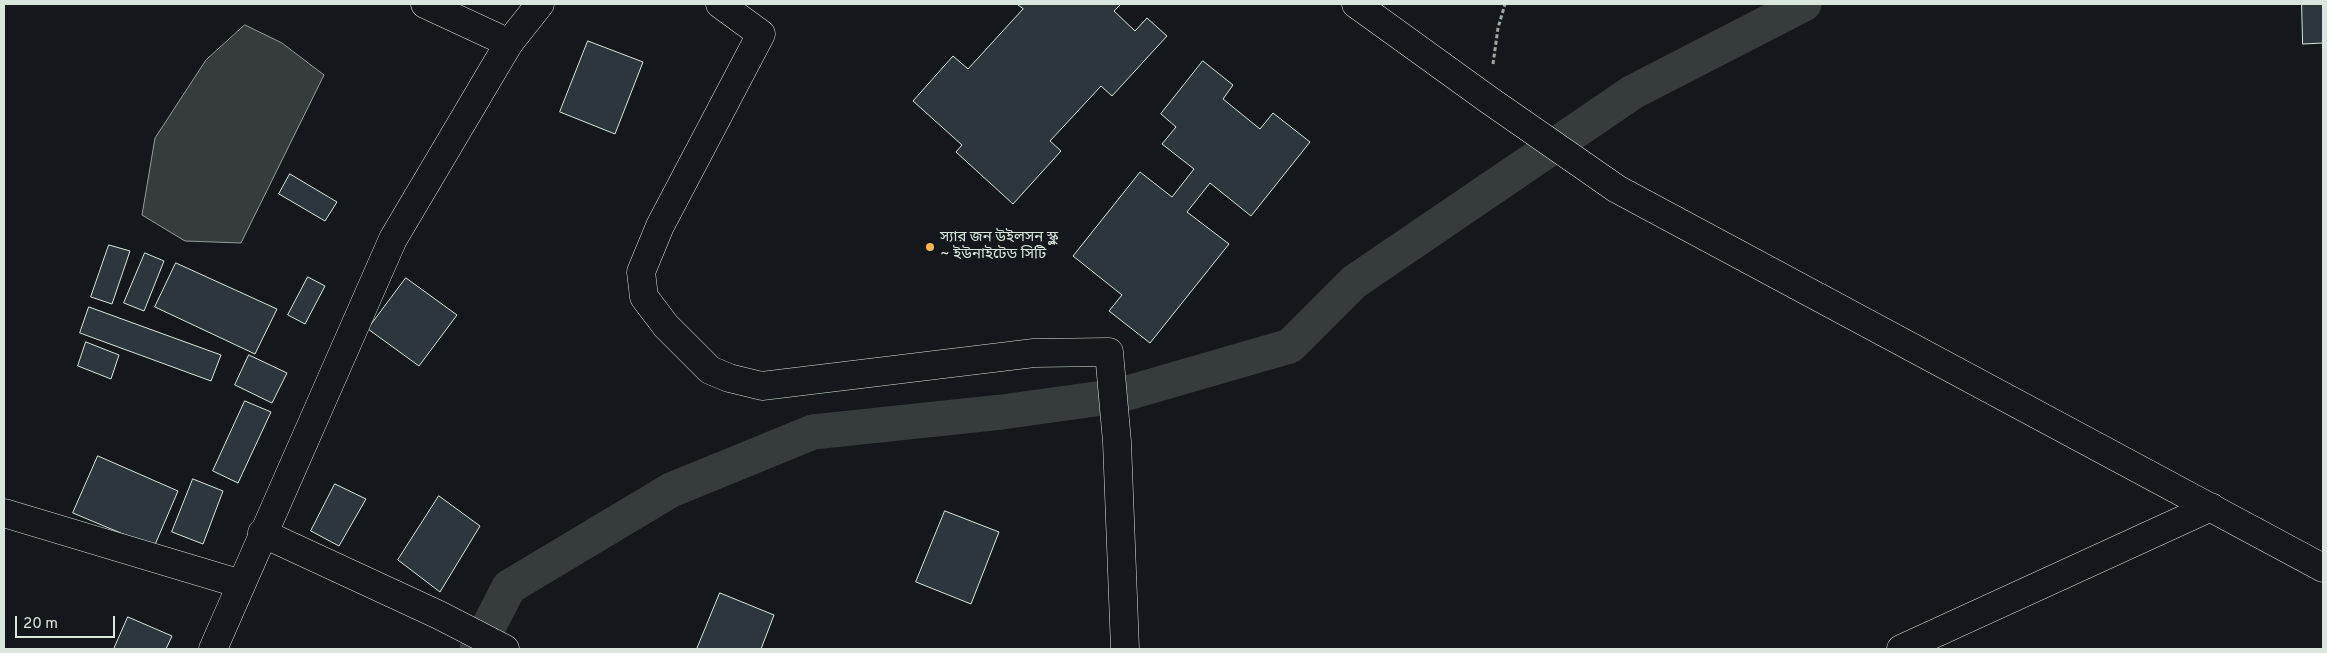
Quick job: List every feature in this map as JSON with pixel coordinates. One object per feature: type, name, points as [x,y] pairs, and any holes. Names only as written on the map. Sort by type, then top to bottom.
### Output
[{"type":"street","points":[[426,4],[509,43]]},
{"type":"street","points":[[213,649],[262,533],[393,240],[509,43],[540,4]]},
{"type":"street","points":[[720,4],[761,34],[660,226],[641,272],[644,297],[666,326],[710,370],[728,378],[762,386],[1034,353],[1109,352],[1117,442],[1125,649]]},
{"type":"street","points":[[1356,4],[1515,119],[1617,189],[2323,568]]},
{"type":"street","points":[[1901,649],[2211,507]]},
{"type":"street","points":[[4,513],[242,584]]},
{"type":"street","points":[[262,533],[439,615],[505,649]]},
{"type":"path","points":[[1489,100],[1498,28],[1505,4]]},
{"type":"shaded area","points":[[245,25],[282,43],[324,75],[241,243],[185,241],[142,215],[155,138],[206,60]]},
{"type":"building","points":[[1017,4],[1121,4],[1114,11],[1135,31],[1147,18],[1167,36],[1112,96],[1101,86],[1050,141],[1061,151],[1013,204],[956,152],[962,145],[913,101],[953,56],[968,69],[1023,9]]},
{"type":"building","points":[[2302,4],[2323,4],[2323,43],[2303,44]]},
{"type":"building","points":[[588,41],[643,62],[615,134],[560,112]]},
{"type":"building","points":[[1203,61],[1233,85],[1223,99],[1260,129],[1273,113],[1310,142],[1251,216],[1210,183],[1187,212],[1229,244],[1150,343],[1109,311],[1122,295],[1073,256],[1140,172],[1172,197],[1194,169],[1162,144],[1176,127],[1161,114]]},
{"type":"building","points":[[290,174],[337,202],[325,221],[279,194]]},
{"type":"building","points":[[109,245],[130,251],[112,304],[91,297]]},
{"type":"building","points":[[145,253],[164,261],[144,311],[124,303]]},
{"type":"building","points":[[176,263],[277,309],[255,354],[155,307]]},
{"type":"building","points":[[308,277],[325,286],[305,324],[288,315]]},
{"type":"building","points":[[406,278],[457,315],[419,366],[368,329]]},
{"type":"building","points":[[89,307],[221,355],[211,381],[80,333]]},
{"type":"building","points":[[86,342],[119,355],[111,379],[78,366]]},
{"type":"building","points":[[249,355],[287,373],[272,403],[235,385]]},
{"type":"building","points":[[245,401],[271,412],[238,483],[213,471]]},
{"type":"building","points":[[98,456],[178,491],[154,547],[73,513]]},
{"type":"building","points":[[193,479],[223,491],[203,544],[172,532]]},
{"type":"building","points":[[335,484],[366,499],[339,546],[311,531]]},
{"type":"building","points":[[439,496],[480,526],[440,592],[398,560]]},
{"type":"building","points":[[945,511],[999,532],[971,604],[916,582]]},
{"type":"building","points":[[720,593],[774,615],[761,649],[697,649]]},
{"type":"building","points":[[128,617],[172,636],[166,649],[114,649]]},
{"type":"waterway","points":[[477,649],[509,587],[671,490],[813,432],[1002,412],[1117,396],[1290,346],[1354,282],[1633,92],[1804,4]]},
{"type":"place","name":"স্যার জন উইলসন স্কুল ~ ইউনাইটেড সিটি","points":[[930,247]]}]
